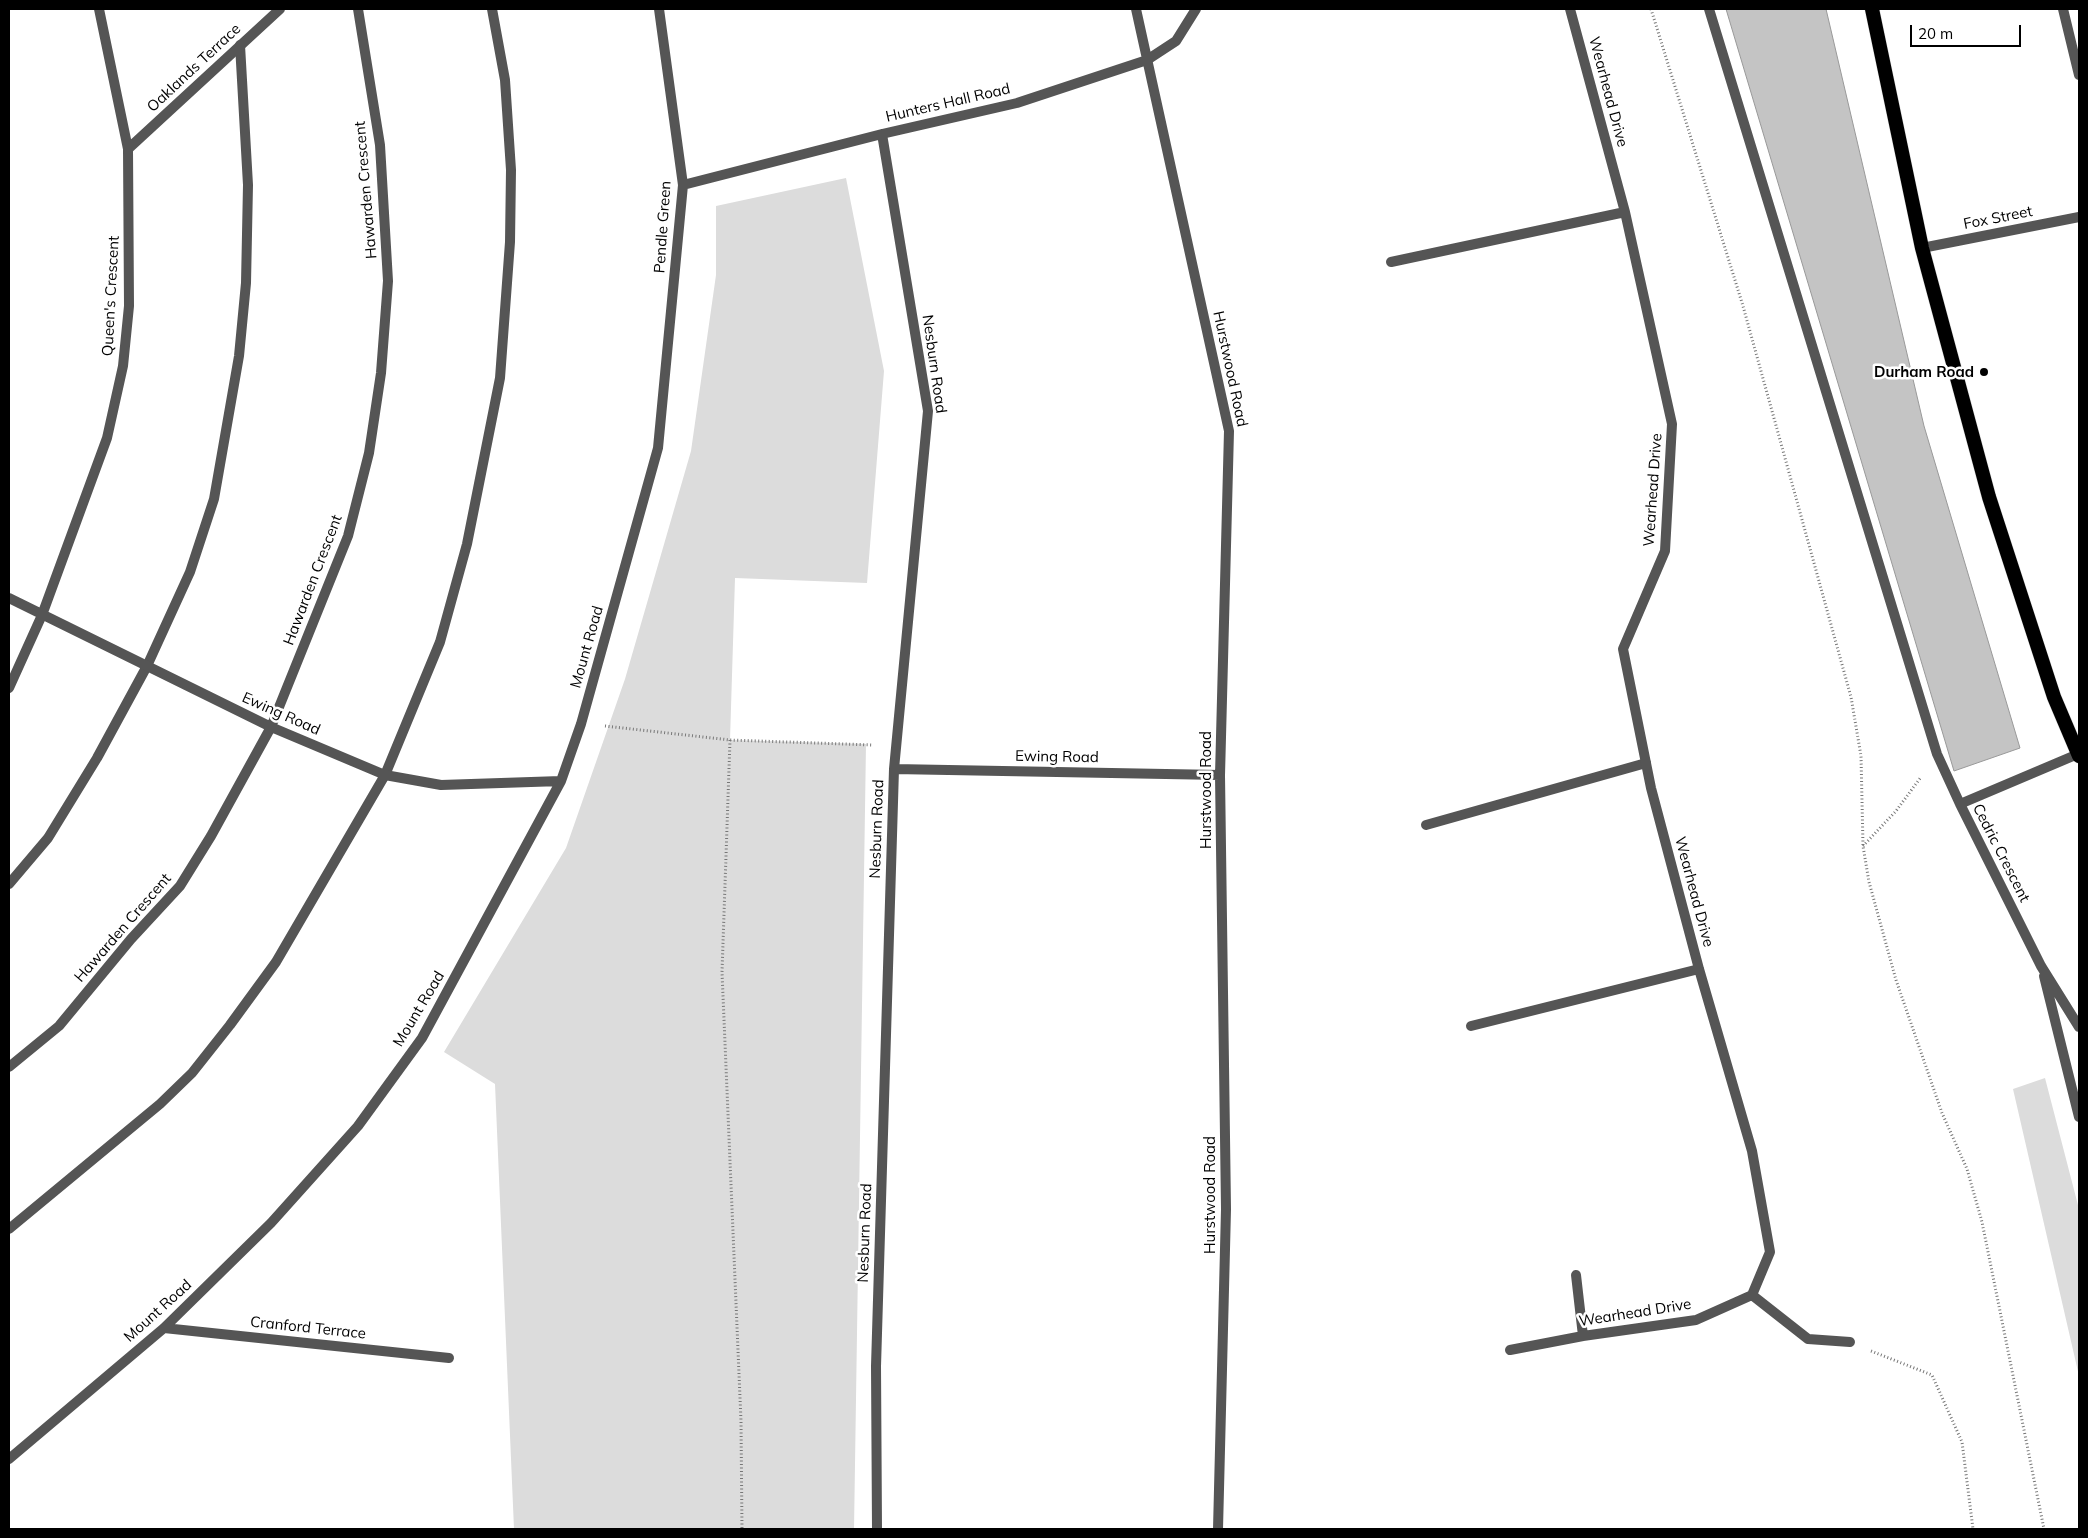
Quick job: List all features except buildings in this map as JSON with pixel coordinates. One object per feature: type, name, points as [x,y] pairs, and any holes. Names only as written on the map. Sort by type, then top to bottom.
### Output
[{"type":"highway","points":[[1872,9],[1922,248],[1992,506],[2045,672],[2079,755]]},
{"type":"street","name":"Queen's Crescent","points":[[9,688],[42,614],[107,438],[123,366],[129,306],[128,149],[99,9]]},
{"type":"street","name":"Oaklands Terrace","points":[[128,149],[280,9]]},
{"type":"street","name":"Hawarden Crescent","points":[[9,1067],[59,1026],[131,940],[180,886],[211,836],[271,727],[348,536],[369,453],[381,373],[388,281],[380,145],[358,9]]},
{"type":"street","points":[[9,1229],[160,1104],[192,1073],[276,962],[385,775],[440,642],[467,544],[500,378],[510,242],[511,170],[505,80],[492,9]]},
{"type":"street","name":"Pendle Green","points":[[658,448],[683,185],[659,9]]},
{"type":"street","name":"Hurstwood Road","points":[[1136,9],[1229,431],[1220,775],[1226,1209],[1218,1529]]},
{"type":"street","name":"Hunters Hall Road","points":[[683,185],[882,134],[1017,103],[1147,60],[1176,41],[1196,9]]},
{"type":"street","name":"Wearhead Drive","points":[[1510,1350],[1583,1336],[1696,1320],[1752,1295],[1770,1252],[1752,1151],[1699,969],[1646,763],[1623,649],[1665,551],[1672,424],[1625,212],[1570,9]]},
{"type":"street","points":[[1709,9],[1937,754],[1960,804]]},
{"type":"street","points":[[2063,9],[2079,75]]},
{"type":"street","points":[[9,884],[48,838],[97,758],[147,666],[190,572],[214,499],[238,366],[246,284],[248,185],[240,45]]},
{"type":"street","name":"Nesburn Road","points":[[877,1529],[876,1366],[894,769],[928,411],[882,134]]},
{"type":"street","points":[[1391,262],[1625,212]]},
{"type":"street","name":"Fox Street","points":[[1922,248],[2079,217]]},
{"type":"street","name":"Mount Road","points":[[9,1459],[164,1328],[284,1210],[358,1126],[422,1038],[561,781],[581,724],[658,448]]},
{"type":"street","name":"Ewing Road","points":[[9,598],[271,727],[385,775],[440,784],[561,781]]},
{"type":"street","name":"Cedric Crescent","points":[[2079,755],[1960,804],[2042,966],[2079,1027]]},
{"type":"street","points":[[1426,825],[1646,763]]},
{"type":"street","name":"Ewing Road","points":[[894,769],[1220,775]]},
{"type":"street","points":[[2042,966],[2079,1117]]},
{"type":"street","name":"Wearhead Drive","points":[[1470,1026],[1699,969]]},
{"type":"street","points":[[1576,1275],[1583,1336]]},
{"type":"street","points":[[1752,1295],[1808,1339],[1850,1342]]},
{"type":"street","name":"Cranford Terrace","points":[[164,1328],[449,1358]]},
{"type":"path","points":[[1652,9],[1743,306],[1851,697],[1861,756],[1863,846],[1869,882],[1896,980],[1942,1113],[1967,1169],[1982,1222],[2044,1529]]},
{"type":"path","points":[[581,724],[730,740],[896,745]]},
{"type":"path","points":[[730,740],[722,972],[741,1421],[742,1529]]},
{"type":"path","points":[[1863,846],[1896,811],[1937,754]]},
{"type":"path","points":[[1850,1342],[1932,1375],[1962,1442],[1973,1529]]},
{"type":"shaded area","points":[[846,178],[884,371],[867,583],[735,578],[730,740],[866,744],[854,1529],[514,1529],[495,1084],[444,1052],[566,848],[625,679],[691,451],[716,275],[716,206]]},
{"type":"shaded area","points":[[2045,1078],[2079,1209],[2079,1376],[2013,1089]]},
{"type":"place","name":"Durham Road","points":[[1984,372]]}]
